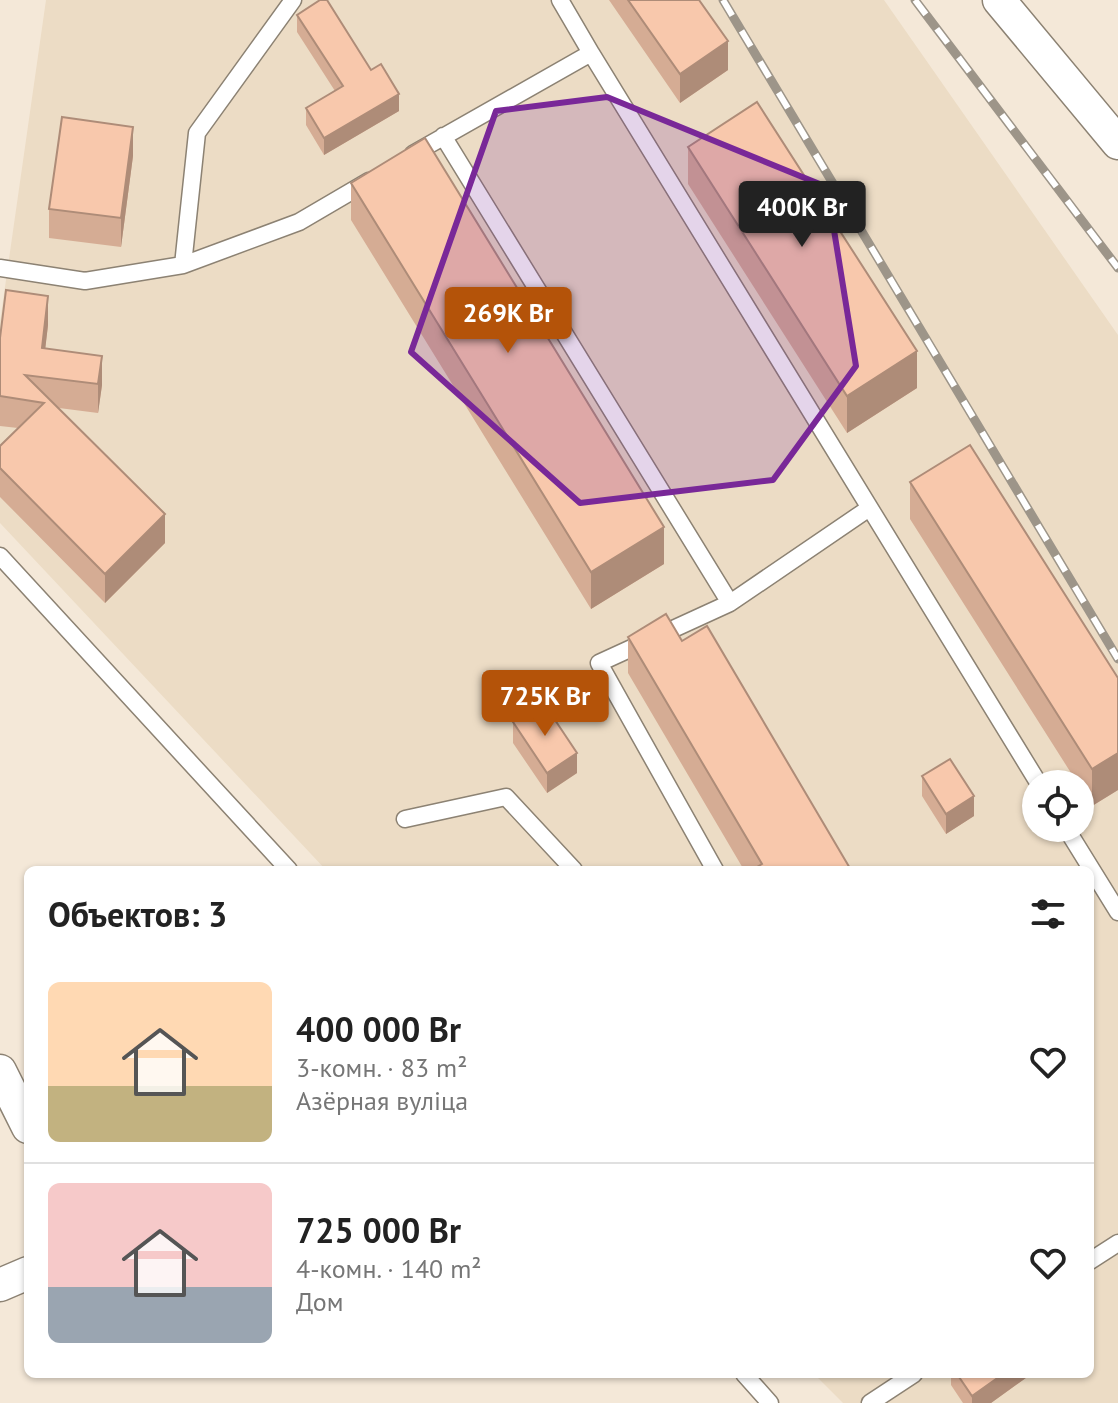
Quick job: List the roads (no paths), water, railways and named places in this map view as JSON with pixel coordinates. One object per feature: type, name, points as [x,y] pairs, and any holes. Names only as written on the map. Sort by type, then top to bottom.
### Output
[{"type":"street","points":[[999,0],[1118,143]]},
{"type":"street","points":[[0,1071],[24,1119]]},
{"type":"street","points":[[0,1285],[24,1275]]},
{"type":"lane","points":[[183,265],[197,133],[293,0]]},
{"type":"lane","points":[[560,0],[868,509],[1030,770]]},
{"type":"lane","points":[[404,160],[591,53]]},
{"type":"lane","points":[[443,136],[730,603]]},
{"type":"lane","points":[[0,268],[85,281],[183,265],[299,222],[378,175]]},
{"type":"lane","points":[[713,866],[599,663],[730,603],[868,509]]},
{"type":"lane","points":[[0,556],[285,866]]},
{"type":"lane","points":[[405,819],[506,797],[570,866]]},
{"type":"lane","points":[[1075,842],[1090,866]]},
{"type":"lane","points":[[1094,873],[1118,912]]},
{"type":"lane","points":[[1094,1258],[1118,1243]]},
{"type":"lane","points":[[748,1378],[770,1403]]},
{"type":"lane","points":[[870,1403],[908,1378]]},
{"type":"railway","points":[[723,0],[1118,659]]},
{"type":"railway","points":[[915,0],[1118,268]]}]
